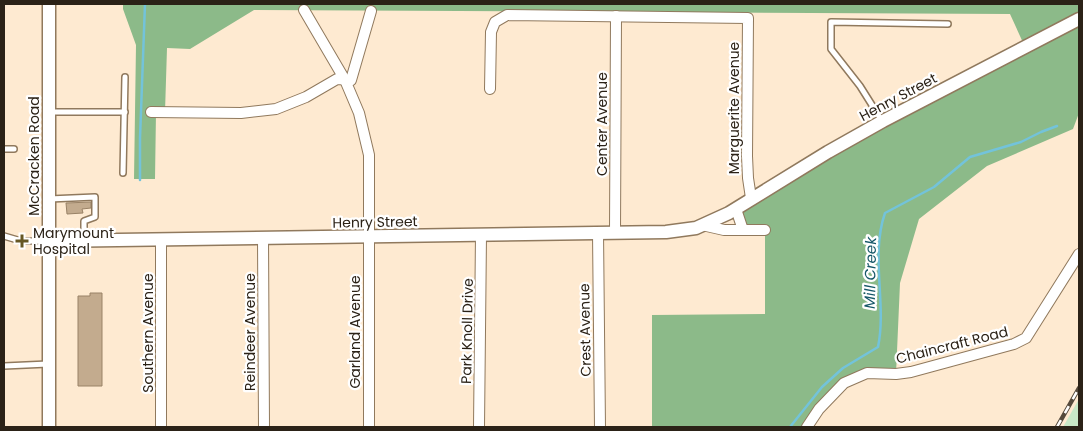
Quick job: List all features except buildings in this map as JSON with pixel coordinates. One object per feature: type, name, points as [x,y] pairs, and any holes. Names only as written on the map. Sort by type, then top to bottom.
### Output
[{"type":"street","name":"McCracken Road","points":[[48,4],[49,427]]},
{"type":"street","name":"Garland Avenue","points":[[304,10],[345,80],[359,113],[369,155],[369,427]]},
{"type":"street","points":[[151,112],[242,113],[276,109],[306,98],[337,79],[351,80],[371,11]]},
{"type":"street","points":[[490,89],[491,32],[495,22],[507,15],[616,16]]},
{"type":"street","name":"Marguerite Avenue","points":[[616,16],[748,18],[747,156],[748,178],[752,198]]},
{"type":"street","name":"Center Avenue","points":[[615,232],[616,16]]},
{"type":"street","name":"Henry Street","points":[[48,241],[666,232],[696,228],[736,208],[883,121],[1079,19]]},
{"type":"street","points":[[736,208],[743,230]]},
{"type":"street","name":"Henry Street","points":[[702,225],[724,230],[765,230]]},
{"type":"street","name":"Crest Avenue","points":[[598,232],[600,427]]},
{"type":"street","name":"Park Knoll Drive","points":[[479,427],[482,235]]},
{"type":"street","name":"Reindeer Avenue","points":[[263,237],[264,427]]},
{"type":"street","name":"Southern Avenue","points":[[161,427],[162,239]]},
{"type":"street","name":"Chaincraft Road","points":[[807,427],[819,409],[844,384],[867,372],[896,374],[911,372],[1014,344],[1026,338],[1073,268],[1079,254]]},
{"type":"lane","points":[[883,121],[860,86],[831,49],[831,22],[948,24]]},
{"type":"lane","points":[[123,173],[125,77]]},
{"type":"lane","points":[[48,112],[125,112]]},
{"type":"lane","points":[[4,149],[14,149]]},
{"type":"lane","points":[[48,199],[95,197],[96,216],[84,221],[84,240]]},
{"type":"lane","points":[[4,236],[21,241],[48,241]]},
{"type":"lane","points":[[4,366],[49,364]]},
{"type":"green space","points":[[123,4],[1079,4],[1079,113],[1073,129],[987,166],[919,219],[900,283],[896,374],[875,372],[844,383],[807,427],[652,427],[652,315],[765,314],[765,230],[743,230],[736,209],[1025,47],[1010,14],[254,10],[190,49],[167,48],[165,112],[156,112],[155,179],[134,179],[136,45],[123,9]]},
{"type":"green space","points":[[1079,399],[1079,427],[1063,427]]},
{"type":"waterway","points":[[140,180],[145,4]]},
{"type":"waterway","name":"Mill Creek","points":[[790,427],[822,387],[843,368],[878,347],[881,314],[879,246],[885,213],[934,187],[970,157],[1021,142],[1057,126]]},
{"type":"railway","points":[[1057,427],[1079,388]]},
{"type":"place","name":"Marymount Hospital","points":[[22,241]]}]
